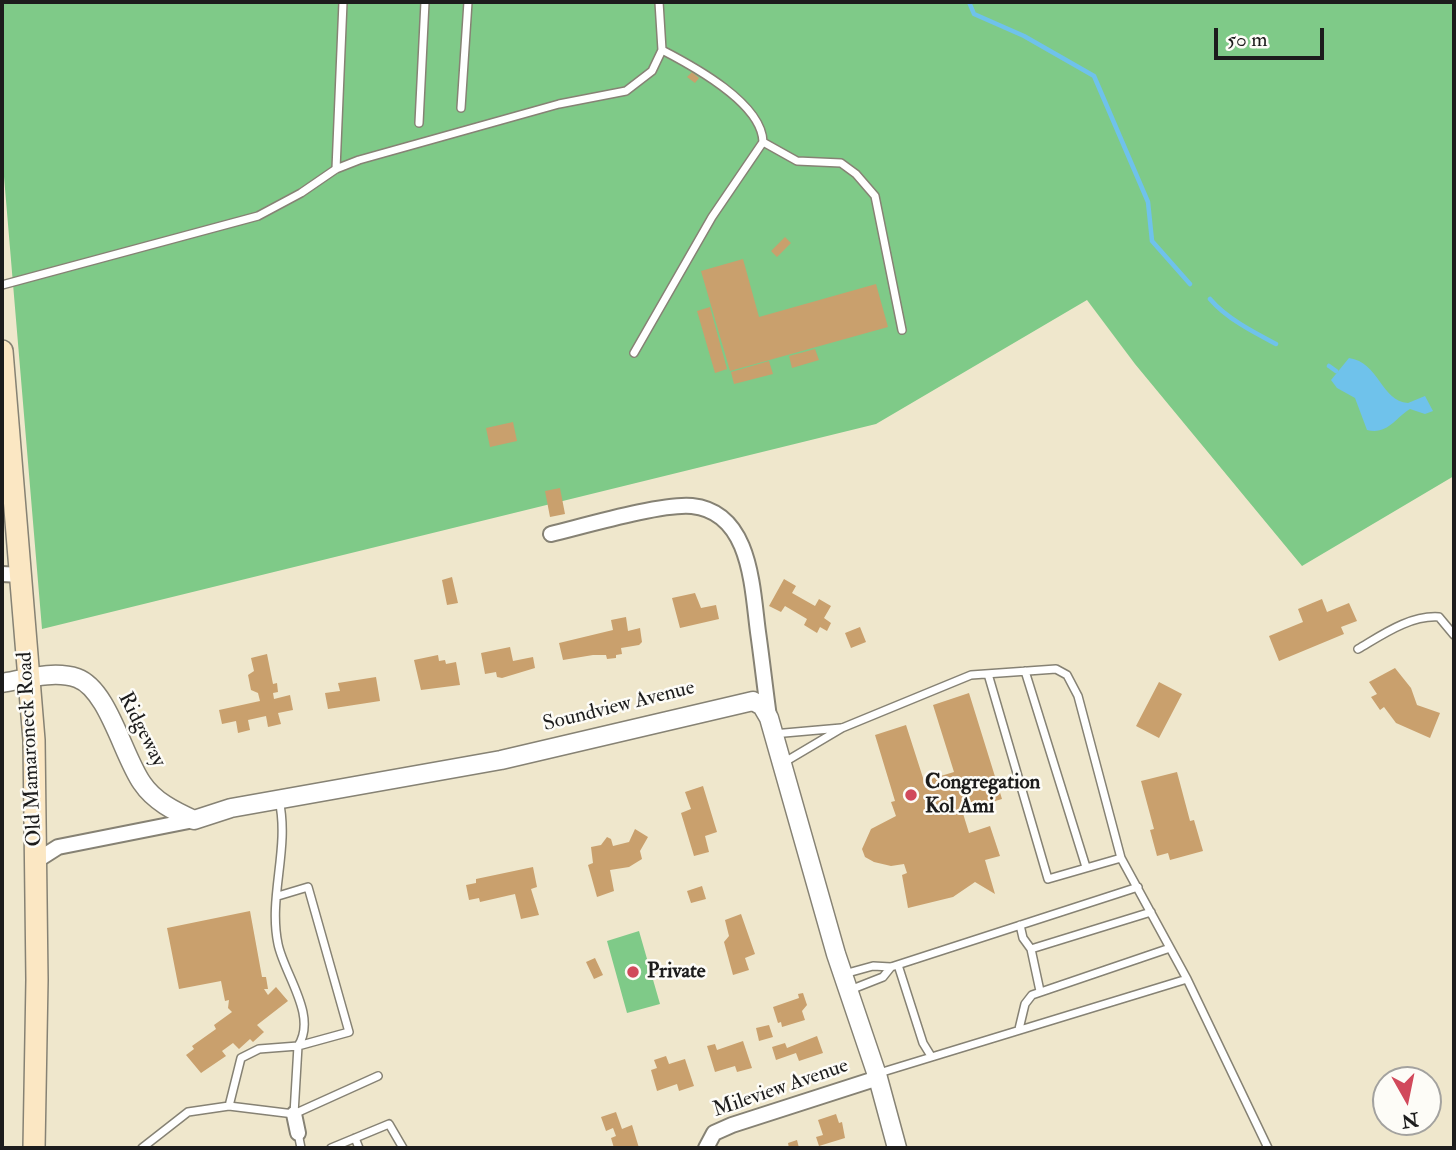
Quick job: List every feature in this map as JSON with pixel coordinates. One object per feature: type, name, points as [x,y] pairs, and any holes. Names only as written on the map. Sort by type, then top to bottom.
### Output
[{"type":"main road","name":"Old Mamaroneck Road","points":[[2,351],[11,575],[29,678],[34,740],[34,1148]]},
{"type":"street","points":[[551,534],[678,506],[701,508],[728,523],[744,550],[751,573],[771,726],[897,1148]]},
{"type":"street","name":"Ridgeway","points":[[2,683],[60,676],[85,682],[99,698],[142,784],[167,806],[194,821]]},
{"type":"street","name":"Soundview Avenue","points":[[36,861],[58,848],[194,821],[231,808],[501,760],[753,701],[762,706],[771,726]]},
{"type":"street","name":"Mileview Avenue","points":[[706,1148],[714,1133],[732,1125],[877,1076]]},
{"type":"street","points":[[294,1114],[299,1133]]},
{"type":"lane","points":[[336,169],[343,2]]},
{"type":"lane","points":[[419,123],[425,2]]},
{"type":"lane","points":[[461,108],[468,2]]},
{"type":"lane","points":[[2,285],[258,216],[301,194],[336,169],[559,104],[626,90],[652,71],[662,50],[659,2]]},
{"type":"lane","points":[[662,50],[698,68],[730,93],[757,122],[763,142],[797,161],[841,163],[856,174],[875,197],[902,330]]},
{"type":"lane","points":[[634,353],[712,216],[763,142]]},
{"type":"lane","points":[[1358,649],[1393,629],[1430,616],[1439,617],[1454,635]]},
{"type":"lane","points":[[782,764],[842,728],[971,675],[1056,669],[1067,675],[1078,696],[1121,858],[1187,979],[1268,1148]]},
{"type":"lane","points":[[1025,671],[1086,867]]},
{"type":"lane","points":[[988,674],[1048,879],[1121,858]]},
{"type":"lane","points":[[771,726],[842,728]]},
{"type":"lane","points":[[279,799],[283,817],[279,893],[274,919],[278,947],[303,1018],[302,1040],[298,1046],[294,1114]]},
{"type":"lane","points":[[229,1106],[241,1058],[259,1049],[298,1046],[349,1032],[308,887],[279,893]]},
{"type":"lane","points":[[846,982],[873,967],[895,966],[1138,887]]},
{"type":"lane","points":[[1031,949],[1151,912]]},
{"type":"lane","points":[[1020,925],[1023,937],[1031,949],[1040,991]]},
{"type":"lane","points":[[1019,1029],[1027,999],[1040,991],[1170,948]]},
{"type":"lane","points":[[846,982],[883,977],[895,966]]},
{"type":"lane","points":[[895,966],[923,1043],[931,1056]]},
{"type":"lane","points":[[877,1076],[931,1056],[1187,979]]},
{"type":"lane","points":[[142,1148],[188,1112],[229,1106],[294,1114],[378,1076]]},
{"type":"lane","points":[[331,1148],[390,1124],[403,1148]]},
{"type":"lane","points":[[299,1133],[301,1148]]},
{"type":"lane","points":[[355,1138],[359,1148]]},
{"type":"green space","points":[[2,2],[1454,2],[1454,476],[1302,566],[1135,364],[1087,300],[876,424],[42,629],[2,153]]},
{"type":"green space","name":"Private","points":[[639,931],[660,1004],[627,1013],[607,941]]},
{"type":"water","points":[[1349,358],[1367,366],[1385,389],[1399,401],[1408,403],[1425,396],[1433,411],[1425,414],[1410,409],[1386,428],[1367,430],[1355,398],[1337,388],[1331,380]]},
{"type":"building","points":[[692,72],[699,78],[695,83],[687,77]]},
{"type":"building","points":[[785,237],[791,243],[777,257],[771,251]]},
{"type":"building","points":[[743,259],[759,317],[876,284],[888,327],[730,371],[701,271]]},
{"type":"building","points":[[710,307],[727,369],[715,373],[697,311]]},
{"type":"building","points":[[815,349],[819,360],[792,368],[789,356]]},
{"type":"building","points":[[769,361],[773,374],[734,384],[731,372]]},
{"type":"building","points":[[513,422],[517,441],[490,447],[486,428]]},
{"type":"building","points":[[560,488],[565,514],[550,517],[545,491]]},
{"type":"building","points":[[452,577],[458,603],[447,605],[442,580]]},
{"type":"building","points":[[784,579],[796,586],[792,593],[815,606],[819,599],[831,606],[824,618],[831,623],[827,631],[820,627],[817,633],[804,625],[807,619],[785,606],[781,612],[769,606]]},
{"type":"building","points":[[695,593],[701,608],[716,605],[719,619],[680,628],[672,598]]},
{"type":"building","points":[[1322,599],[1327,612],[1349,603],[1357,621],[1341,627],[1344,634],[1279,661],[1269,636],[1303,622],[1298,609]]},
{"type":"building","points":[[626,617],[628,631],[640,628],[642,642],[639,645],[621,648],[622,654],[616,655],[616,658],[607,659],[606,655],[593,655],[563,660],[559,643],[613,630],[611,620]]},
{"type":"building","points":[[860,627],[866,642],[851,648],[845,633]]},
{"type":"building","points":[[510,647],[513,661],[533,657],[535,668],[502,678],[497,677],[496,672],[485,674],[481,653]]},
{"type":"building","points":[[267,654],[273,684],[277,683],[278,692],[273,693],[274,699],[290,695],[293,710],[278,713],[281,724],[268,727],[266,716],[248,720],[250,730],[238,733],[236,721],[222,724],[219,710],[260,701],[258,693],[251,690],[248,675],[254,671],[251,658]]},
{"type":"building","points":[[438,655],[439,661],[445,660],[446,664],[456,662],[460,685],[421,690],[414,660]]},
{"type":"building","points":[[1395,668],[1411,688],[1417,705],[1440,713],[1430,738],[1396,723],[1384,707],[1380,710],[1371,697],[1377,694],[1369,682]]},
{"type":"building","points":[[376,677],[380,701],[328,709],[325,693],[340,691],[338,683]]},
{"type":"building","points":[[1159,682],[1182,694],[1159,738],[1136,726]]},
{"type":"building","points":[[969,693],[1002,799],[975,807],[974,803],[961,807],[969,833],[990,826],[1000,856],[985,860],[995,894],[975,882],[953,897],[908,908],[902,875],[907,873],[904,864],[891,866],[874,862],[865,857],[862,849],[871,829],[896,816],[891,802],[895,801],[875,735],[906,725],[924,781],[954,772],[933,705]]},
{"type":"building","points":[[1177,772],[1190,821],[1194,820],[1203,851],[1170,860],[1168,853],[1157,856],[1150,830],[1154,829],[1141,781]]},
{"type":"building","points":[[703,786],[717,832],[705,836],[709,852],[694,856],[681,813],[691,809],[685,792]]},
{"type":"building","points":[[635,829],[648,837],[640,851],[642,859],[629,867],[610,870],[614,891],[597,897],[588,865],[593,863],[591,847],[601,845],[607,837],[611,839],[613,846],[629,842]]},
{"type":"building","points":[[533,867],[537,887],[531,889],[539,915],[521,919],[515,894],[480,902],[479,898],[469,900],[466,885],[476,883],[476,879]]},
{"type":"building","points":[[702,886],[706,899],[691,903],[687,891]]},
{"type":"building","points":[[250,911],[262,977],[266,977],[268,989],[264,989],[268,995],[276,987],[288,1001],[257,1025],[264,1032],[253,1042],[250,1039],[239,1049],[233,1043],[222,1051],[226,1056],[201,1073],[186,1055],[194,1049],[192,1046],[216,1029],[214,1025],[232,1012],[228,1008],[229,1000],[225,1001],[221,981],[179,989],[167,928]]},
{"type":"building","points":[[741,914],[755,954],[745,958],[749,970],[733,975],[724,942],[729,936],[725,920]]},
{"type":"building","points":[[595,958],[603,975],[594,979],[586,962]]},
{"type":"building","points":[[803,993],[807,1005],[802,1011],[805,1020],[782,1027],[773,1007],[799,998],[798,994]]},
{"type":"building","points":[[769,1025],[773,1037],[759,1041],[756,1028]]},
{"type":"building","points":[[817,1036],[823,1053],[799,1061],[796,1053],[776,1060],[772,1047],[785,1043],[787,1048]]},
{"type":"building","points":[[743,1041],[752,1068],[737,1072],[735,1066],[715,1072],[707,1046],[715,1044],[717,1050]]},
{"type":"building","points":[[666,1056],[669,1064],[685,1059],[694,1086],[679,1091],[677,1084],[657,1091],[651,1070],[657,1068],[654,1060]]},
{"type":"building","points":[[616,1112],[622,1129],[632,1125],[639,1148],[614,1148],[611,1138],[616,1136],[613,1128],[606,1131],[601,1117]]},
{"type":"building","points":[[836,1114],[839,1123],[842,1122],[845,1138],[819,1146],[816,1137],[823,1135],[818,1120]]},
{"type":"building","points":[[797,1140],[799,1148],[789,1148],[788,1143]]},
{"type":"waterway","points":[[969,2],[974,14],[1024,36],[1094,76],[1148,202],[1152,241],[1190,284]]},
{"type":"waterway","points":[[1210,299],[1232,318],[1276,344]]},
{"type":"waterway","points":[[1329,366],[1336,371]]},
{"type":"place","name":"Congregation Kol Ami","points":[[911,795]]},
{"type":"place","name":"Private","points":[[633,972]]}]
